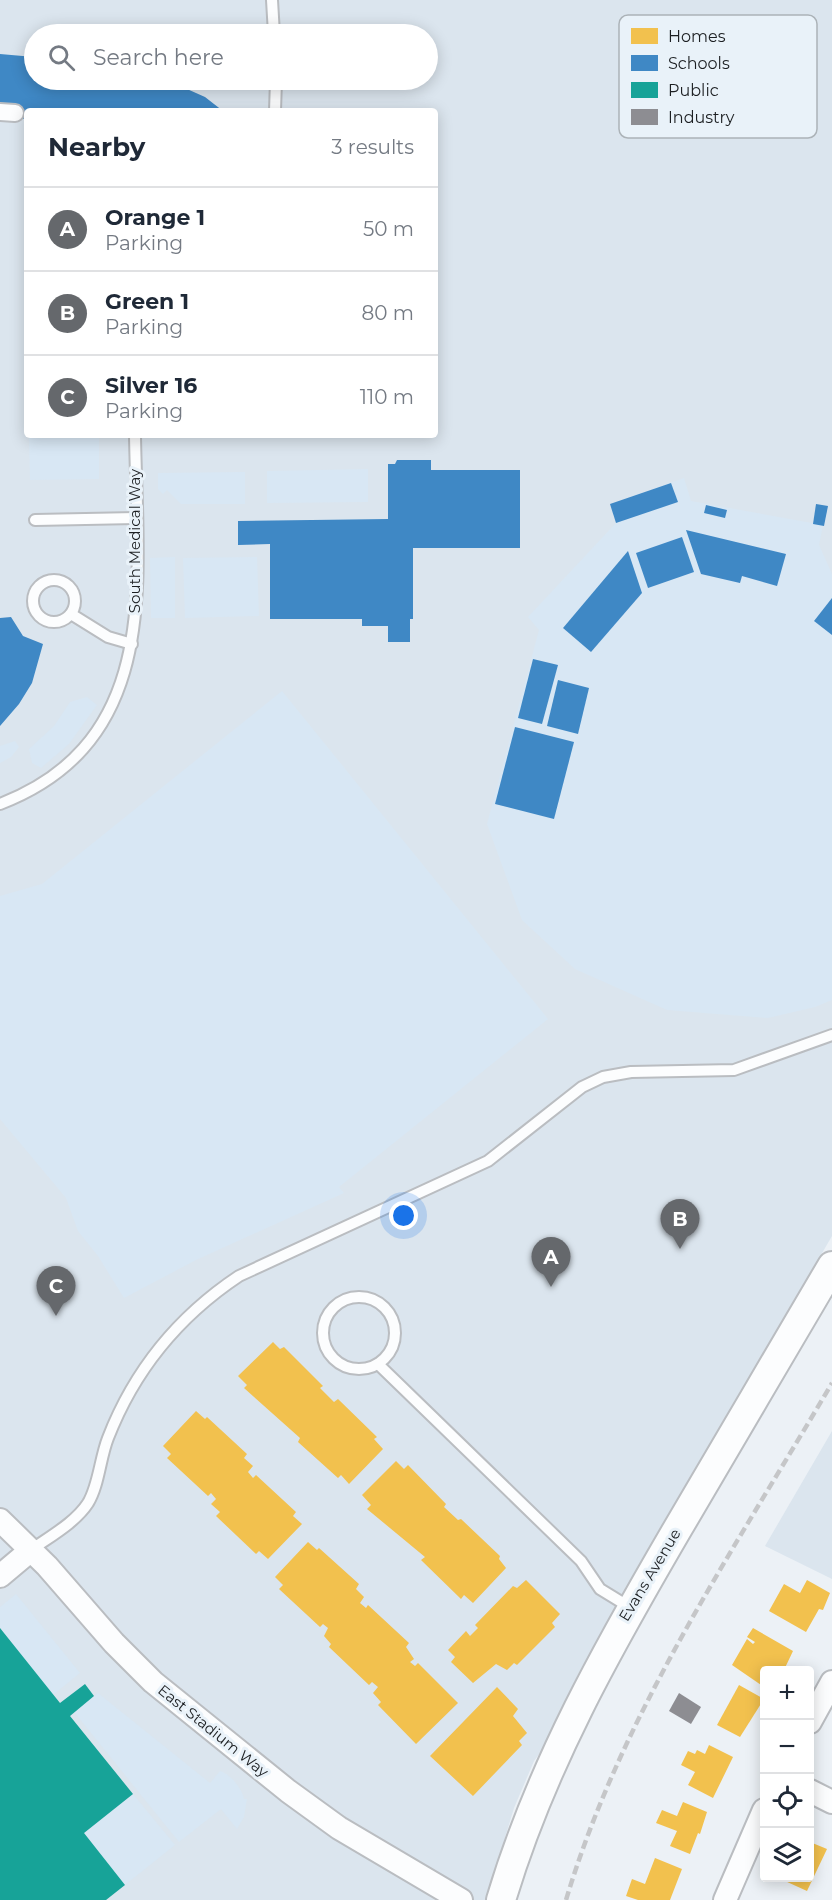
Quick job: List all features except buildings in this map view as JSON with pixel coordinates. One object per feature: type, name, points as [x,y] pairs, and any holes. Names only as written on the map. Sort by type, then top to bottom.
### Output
[{"type":"street","name":"Evans Avenue","points":[[501,1900],[549,1766],[588,1685],[832,1266]]},
{"type":"street","name":"East Stadium Way","points":[[0,1520],[31,1550],[131,1661],[153,1682],[288,1791],[339,1828],[461,1900]]},
{"type":"street","points":[[0,1576],[31,1550]]},
{"type":"street","points":[[811,1720],[832,1682]]},
{"type":"street","points":[[814,1793],[832,1802]]},
{"type":"street","points":[[725,1900],[760,1821]]},
{"type":"lane","points":[[272,0],[273,24]]},
{"type":"lane","points":[[275,108],[276,90]]},
{"type":"lane","name":"South Medical Way","points":[[0,804],[32,790],[51,777],[88,742],[114,701],[124,678],[132,644],[137,603],[135,438]]},
{"type":"lane","points":[[35,520],[136,518]]},
{"type":"lane","points":[[60,580],[66,583],[76,600],[71,614],[66,619],[52,622],[39,617],[32,604],[35,590],[46,581],[60,580]]},
{"type":"lane","points":[[71,614],[108,637],[132,644]]},
{"type":"lane","points":[[31,1550],[78,1515],[88,1503],[102,1451],[114,1421],[132,1386],[153,1356],[182,1322],[214,1293],[239,1276],[488,1161],[582,1087],[603,1077],[631,1072],[734,1070],[832,1035]]},
{"type":"lane","points":[[361,1297],[373,1299],[390,1314],[394,1324],[393,1347],[378,1364],[354,1368],[342,1364],[333,1357],[326,1346],[324,1328],[330,1311],[340,1303],[361,1297]]},
{"type":"lane","points":[[378,1364],[581,1561],[600,1589],[631,1608]]},
{"type":"shaded area","points":[[0,0],[832,0],[832,1236],[583,1665],[557,1717],[554,1735],[534,1761],[514,1808],[486,1900],[0,1900]]},
{"type":"shaded area","points":[[29,438],[99,438],[99,479],[30,480]]},
{"type":"shaded area","points":[[368,469],[368,502],[267,503],[267,471]]},
{"type":"shaded area","points":[[245,472],[245,504],[181,504],[167,490],[163,494],[158,489],[158,473]]},
{"type":"shaded area","points":[[684,478],[691,501],[823,525],[819,545],[832,574],[832,1000],[815,1007],[768,1018],[667,1010],[575,969],[522,920],[487,824],[539,630],[528,617],[616,523],[610,504]]},
{"type":"shaded area","points":[[175,557],[175,618],[151,618],[150,558]]},
{"type":"shaded area","points":[[257,557],[259,616],[185,618],[183,558]]},
{"type":"shaded area","points":[[282,691],[548,1019],[339,1187],[344,1193],[196,1260],[124,1298],[98,1256],[78,1231],[66,1198],[0,1119],[0,896],[42,884]]},
{"type":"shaded area","points":[[87,697],[97,705],[69,744],[41,768],[32,763],[29,749],[54,726],[70,702]]},
{"type":"shaded area","points":[[15,741],[19,747],[11,757],[0,763],[0,746]]},
{"type":"shaded area","points":[[832,1431],[832,1579],[765,1546]]},
{"type":"shaded area","points":[[16,1594],[80,1673],[53,1695],[0,1628],[0,1607]]},
{"type":"shaded area","points":[[98,1693],[210,1783],[220,1771],[231,1778],[241,1790],[244,1799],[247,1799],[244,1817],[237,1829],[221,1809],[179,1842],[74,1712]]},
{"type":"shaded area","points":[[133,1794],[175,1845],[125,1885],[84,1833]]},
{"type":"railway","points":[[566,1900],[589,1831],[617,1764],[649,1698],[683,1634],[832,1383]]},
{"type":"place","name":"Green 1","points":[[680,1249]]},
{"type":"place","name":"Orange 1","points":[[551,1287]]},
{"type":"place","name":"Silver 16","points":[[56,1316]]}]
